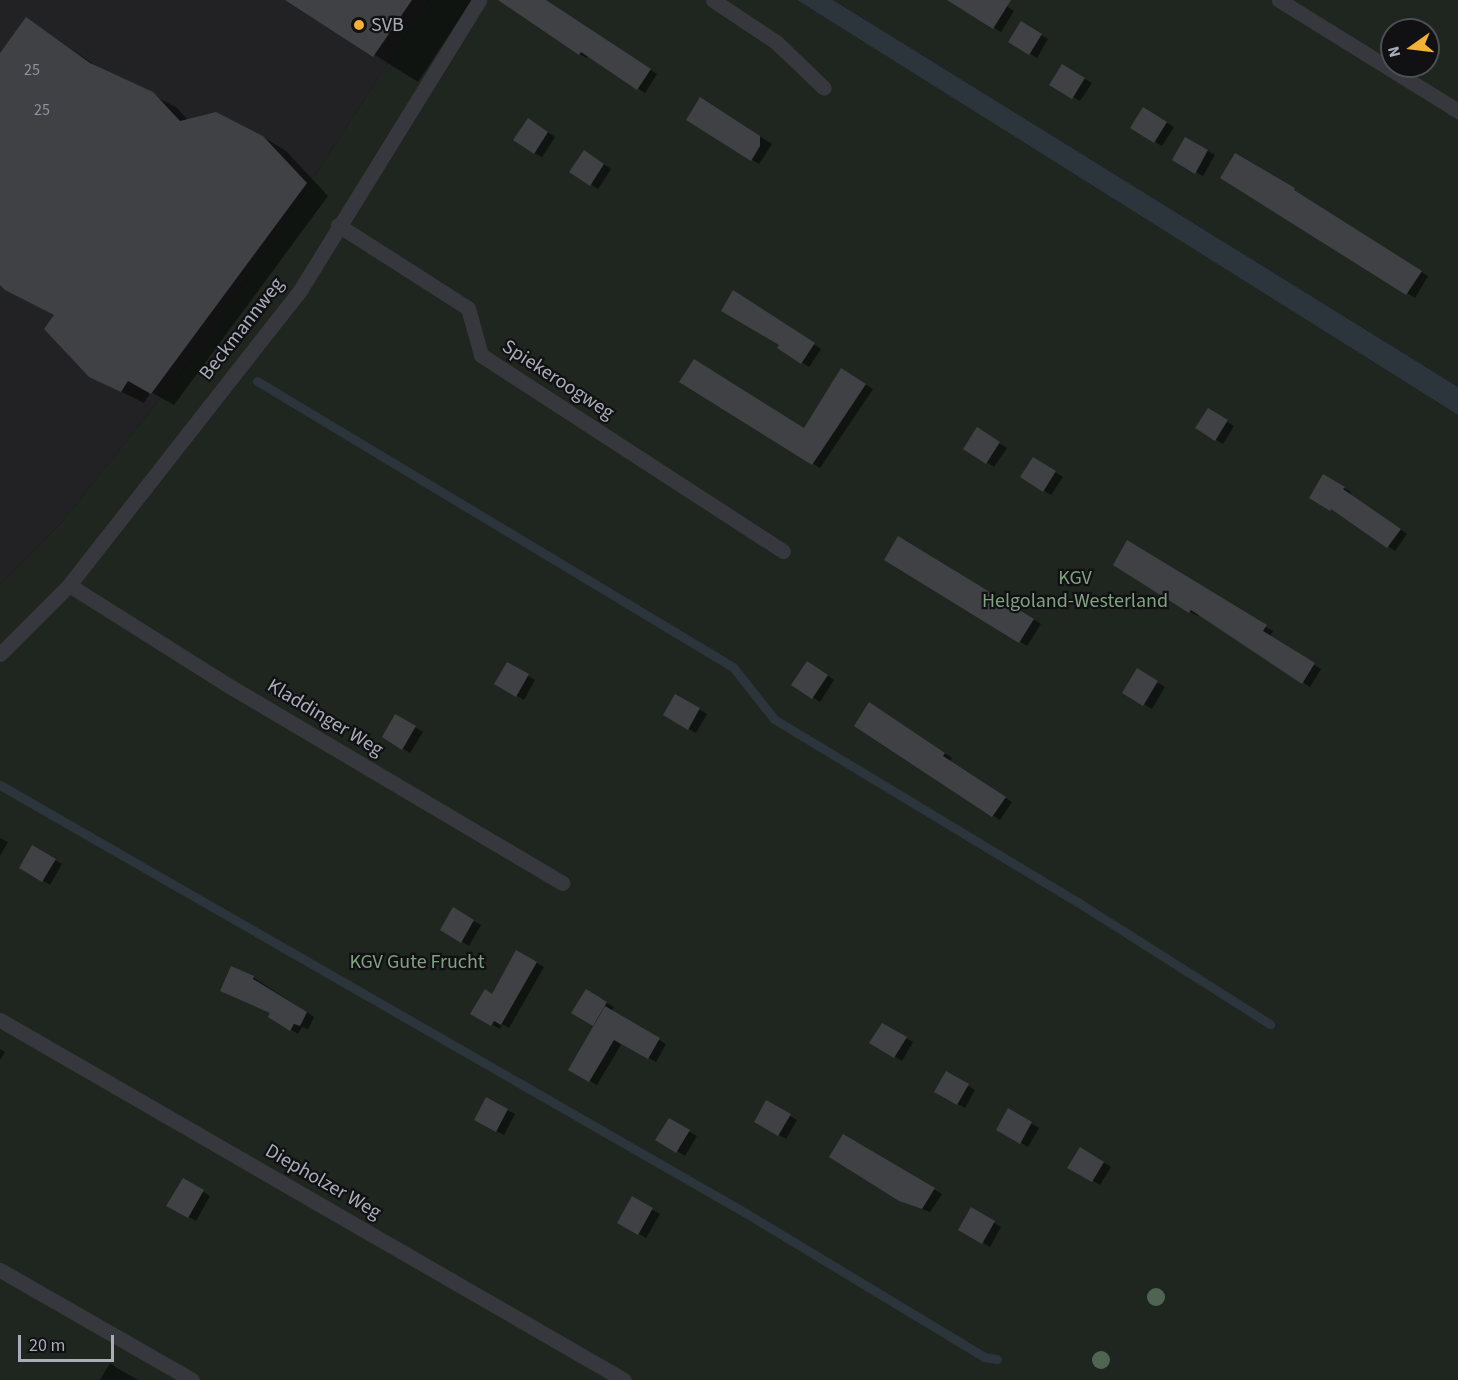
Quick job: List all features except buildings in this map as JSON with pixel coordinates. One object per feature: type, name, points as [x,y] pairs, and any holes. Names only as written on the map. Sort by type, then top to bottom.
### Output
[{"type":"lane","name":"Beckmannweg","points":[[0,654],[69,585],[299,292],[338,225],[479,0]]},
{"type":"lane","points":[[714,0],[776,42],[825,88]]},
{"type":"lane","points":[[1279,0],[1458,111]]},
{"type":"lane","name":"Spiekeroogweg","points":[[338,225],[468,308],[481,356],[783,551]]},
{"type":"lane","name":"Kladdinger Weg","points":[[69,585],[231,687],[562,883]]},
{"type":"lane","name":"Diepholzer Weg","points":[[0,1020],[624,1380]]},
{"type":"lane","points":[[0,1270],[192,1380]]},
{"type":"shaded area","points":[[0,0],[429,0],[213,332],[63,521],[0,585]]},
{"type":"shaded area","points":[[797,0],[833,0],[1458,387],[1458,415]]},
{"type":"green space","points":[[429,0],[797,0],[1458,415],[1458,1380],[0,1380],[0,585],[63,521],[213,332]]},
{"type":"green space","points":[[833,0],[1458,0],[1458,387]]},
{"type":"waterway","points":[[257,381],[733,667],[774,719],[1076,901],[1270,1024]]},
{"type":"waterway","points":[[0,785],[744,1212],[984,1357],[997,1359]]},
{"type":"place","name":"SVB","points":[[359,25]]},
{"type":"park label","name":"KGV Helgoland-Westerland","points":[[1075,590]]},
{"type":"park label","name":"KGV Gute Frucht","points":[[417,962]]}]
